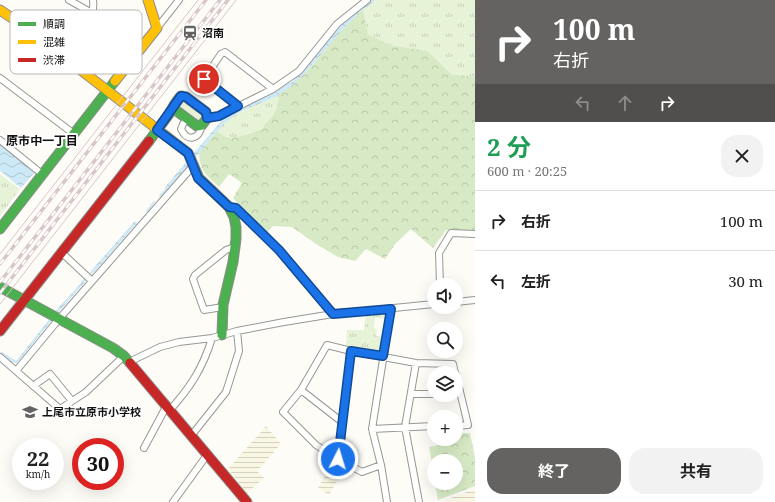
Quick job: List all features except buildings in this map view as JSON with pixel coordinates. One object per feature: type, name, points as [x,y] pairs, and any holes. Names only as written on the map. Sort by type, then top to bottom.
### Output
[{"type":"street","points":[[69,0],[87,10]]},
{"type":"street","points":[[92,10],[93,0]]},
{"type":"street","points":[[148,0],[157,28]]},
{"type":"street","points":[[142,47],[179,0]]},
{"type":"street","points":[[174,110],[195,125],[219,116],[273,89],[299,72],[337,24],[364,1]]},
{"type":"street","points":[[0,10],[10,17]]},
{"type":"street","points":[[238,106],[204,79],[221,54],[225,52],[273,89]]},
{"type":"street","points":[[86,74],[188,153],[198,178],[229,207],[235,219],[235,247],[223,307],[222,335]]},
{"type":"street","points":[[0,229],[120,74]]},
{"type":"street","points":[[0,78],[74,134]]},
{"type":"street","points":[[0,331],[174,110],[181,96],[186,97],[206,112],[205,122],[195,137],[187,137],[181,129],[187,119]]},
{"type":"street","points":[[0,140],[42,174]]},
{"type":"street","points":[[16,371],[55,317],[91,280],[193,166]]},
{"type":"street","points":[[229,207],[236,208],[279,250],[333,314]]},
{"type":"street","points":[[440,278],[439,253],[451,233],[475,234]]},
{"type":"street","points":[[223,307],[204,310],[193,279],[195,275],[226,250],[235,247]]},
{"type":"street","points":[[61,252],[91,280]]},
{"type":"street","points":[[0,287],[113,348],[126,359],[247,502]]},
{"type":"street","points":[[463,301],[475,300]]},
{"type":"street","points":[[0,357],[60,409],[86,392],[126,359],[160,347],[179,342],[212,338],[237,331],[333,314],[427,305]]},
{"type":"street","points":[[387,502],[381,465],[372,429],[391,309]]},
{"type":"street","points":[[191,436],[226,392],[239,351],[237,331]]},
{"type":"street","points":[[144,448],[168,409],[184,395],[198,374],[208,352],[212,338]]},
{"type":"street","points":[[381,465],[362,472],[316,445],[283,412],[301,390],[327,345],[416,363],[453,364],[454,366]]},
{"type":"street","points":[[338,459],[351,351]]},
{"type":"street","points":[[416,363],[405,427],[419,502]]},
{"type":"street","points":[[33,386],[50,374],[72,402]]},
{"type":"street","points":[[301,390],[342,422]]},
{"type":"street","points":[[411,394],[427,394]]},
{"type":"street","points":[[461,402],[468,425],[463,425]]},
{"type":"street","points":[[372,429],[427,426]]},
{"type":"street","points":[[173,502],[207,455]]},
{"type":"shaded area","points":[[266,426],[281,444],[257,471],[264,478],[247,493],[228,469]]},
{"type":"shaded area","points":[[328,471],[339,478],[329,495],[318,488]]},
{"type":"shaded area","points":[[475,489],[475,502],[445,502],[445,500]]},
{"type":"green space","points":[[376,0],[475,0],[475,77],[451,74],[428,51],[390,45],[368,34],[363,9]]},
{"type":"green space","points":[[363,9],[368,34],[390,45],[428,51],[451,74],[475,77],[475,230],[446,230],[433,248],[411,229],[395,244],[385,259],[366,249],[355,261],[338,257],[292,227],[273,226],[266,234],[233,198],[242,183],[229,174],[219,187],[202,169],[199,153],[217,131],[223,135],[234,138],[263,129],[276,110],[279,94],[298,80],[313,65],[333,40]]},
{"type":"green space","points":[[279,94],[276,110],[273,116],[265,124],[264,129],[251,132],[239,138],[223,136],[217,131],[223,122],[230,117]]},
{"type":"green space","points":[[181,102],[189,105],[200,115],[200,120],[198,122],[179,108],[178,105]]},
{"type":"green space","points":[[0,174],[20,189],[0,216]]},
{"type":"green space","points":[[385,313],[386,319],[375,318],[374,328],[377,329],[376,336],[383,337],[381,351],[379,352],[346,346],[347,330],[364,330],[366,315]]},
{"type":"green space","points":[[463,433],[470,433],[475,458],[475,486],[438,500],[436,490],[463,490],[463,454],[430,454],[429,447],[463,446]]},
{"type":"water","points":[[371,0],[376,0],[360,12],[342,30],[293,85],[275,97],[242,111],[223,122],[201,151],[167,189],[165,187],[222,120],[237,110],[269,96],[290,84],[350,16]]},
{"type":"water","points":[[0,145],[35,172],[21,188],[0,171]]},
{"type":"water","points":[[135,221],[137,223],[94,272],[91,271]]},
{"type":"water","points":[[84,280],[85,282],[17,363],[10,362],[0,354],[1,353],[12,361],[17,360],[59,307]]},
{"type":"waterway","points":[[254,103],[275,93],[289,84]]},
{"type":"waterway","points":[[215,133],[223,123],[235,114]]},
{"type":"waterway","points":[[160,196],[168,187]]},
{"type":"waterway","points":[[147,211],[154,202]]},
{"type":"waterway","points":[[82,282],[93,271]]},
{"type":"waterway","points":[[2,353],[16,362]]},
{"type":"tram line","points":[[142,72],[198,0]]},
{"type":"tram line","points":[[0,304],[236,0]]},
{"type":"tram line","points":[[0,254],[140,74]]},
{"type":"railway","points":[[0,264],[206,0]]},
{"type":"railway","points":[[0,282],[220,0]]},
{"type":"railway","points":[[0,293],[228,0]]},
{"type":"traffic: fast","points":[[0,229],[115,81]]},
{"type":"traffic: fast","points":[[149,141],[167,117],[175,103],[181,96],[186,97],[206,112],[207,118],[202,125],[197,126],[174,109],[174,105]]},
{"type":"traffic: fast","points":[[166,136],[188,153],[199,178],[229,207],[234,217],[236,239],[233,262],[223,305],[222,335]]},
{"type":"traffic: fast","points":[[0,287],[113,348],[124,356],[130,363]]},
{"type":"traffic: slow","points":[[142,47],[157,28],[148,0]]},
{"type":"traffic: slow","points":[[0,10],[10,17]]},
{"type":"traffic: slow","points":[[86,74],[166,136]]},
{"type":"traffic: slow","points":[[115,81],[121,74]]},
{"type":"traffic: jam","points":[[0,331],[149,141]]},
{"type":"traffic: jam","points":[[130,363],[247,502]]},
{"type":"place","name":"沼南","points":[[190,33]]},
{"type":"place","name":"上尾市立原市小学校","points":[[30,412]]},
{"type":"district","name":"原市中一丁目","points":[[42,141]]},
{"type":"route","points":[[204,79],[238,106],[219,116],[207,118],[208,114],[206,112],[186,97],[181,96],[157,130],[188,153],[198,178],[229,207],[236,208],[287,258],[333,314],[391,309],[383,356],[351,351],[338,459]]}]
